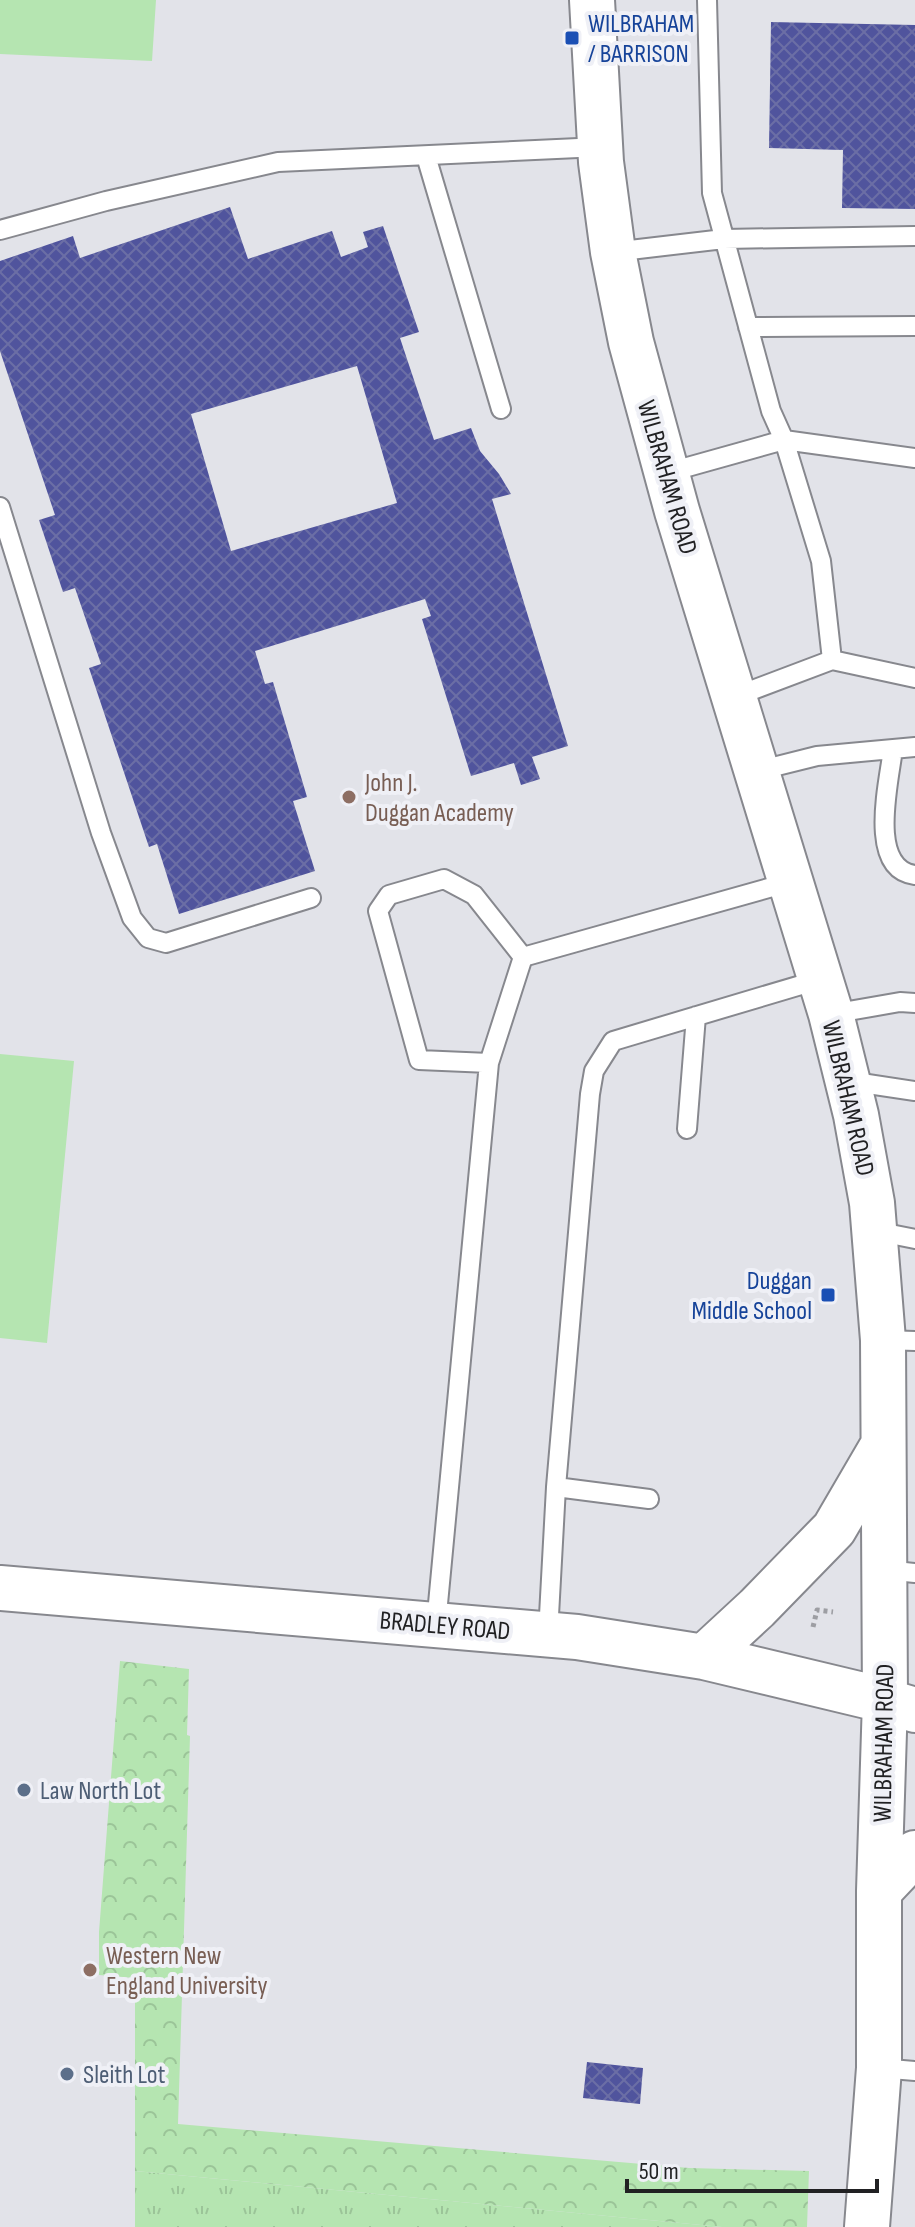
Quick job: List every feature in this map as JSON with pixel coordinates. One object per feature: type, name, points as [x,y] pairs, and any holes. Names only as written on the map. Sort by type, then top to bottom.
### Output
[{"type":"main road","name":"WILBRAHAM ROAD","points":[[592,0],[600,147],[613,252],[631,342],[666,473],[826,996],[862,1144],[895,1235],[899,1340],[883,1445],[900,1572],[900,1705],[879,1891],[897,2070],[867,2227]]},
{"type":"main road","points":[[704,1657],[834,1529],[883,1445]]},
{"type":"main road","name":"BRADLEY ROAD","points":[[0,1588],[548,1634],[704,1657],[900,1705]]},
{"type":"main road","points":[[879,1891],[915,1853]]},
{"type":"lane","points":[[707,0],[712,193],[771,411],[784,440],[821,561],[832,660]]},
{"type":"lane","points":[[0,230],[106,201],[278,162],[600,147]]},
{"type":"lane","points":[[426,156],[501,409]]},
{"type":"lane","points":[[613,252],[724,239],[915,236]]},
{"type":"lane","points":[[748,327],[915,326]]},
{"type":"lane","points":[[666,473],[784,440],[914,459]]},
{"type":"lane","points":[[0,507],[101,833],[132,918],[148,938],[166,943],[311,898]]},
{"type":"lane","points":[[734,697],[832,660],[914,672]]},
{"type":"lane","points":[[757,771],[817,756],[915,747]]},
{"type":"lane","points":[[893,749],[884,843],[891,861],[910,874]]},
{"type":"lane","points":[[489,1063],[419,1060],[378,911],[389,895],[444,879],[474,895],[523,957]]},
{"type":"lane","points":[[523,957],[791,882]]},
{"type":"lane","points":[[436,1625],[489,1063],[523,957]]},
{"type":"lane","points":[[548,1634],[556,1487],[594,1071],[613,1041],[696,1016],[826,996],[915,1003]]},
{"type":"lane","points":[[687,1129],[696,1016]]},
{"type":"lane","points":[[848,1081],[915,1091]]},
{"type":"lane","points":[[556,1487],[649,1499]]},
{"type":"path","points":[[813,1627],[817,1610],[833,1612]]},
{"type":"green space","points":[[0,0],[156,0],[152,61],[0,54]]},
{"type":"green space","points":[[0,1054],[74,1061],[47,1343],[0,1338]]},
{"type":"green space","points":[[120,1661],[189,1669],[187,1735],[190,1736],[178,2124],[689,2168],[809,2171],[807,2227],[722,2227],[135,2171],[135,1978],[99,1975],[99,1932]]},
{"type":"green space","points":[[135,2171],[722,2227],[135,2227]]},
{"type":"building","points":[[771,22],[915,25],[915,209],[842,208],[843,150],[769,148]]},
{"type":"building","points":[[230,207],[248,259],[332,231],[341,257],[368,247],[363,232],[383,226],[419,332],[400,338],[434,440],[471,428],[480,451],[511,494],[492,499],[568,746],[532,757],[540,779],[521,785],[514,763],[471,776],[422,619],[431,616],[425,599],[255,651],[265,684],[273,682],[307,797],[293,801],[315,871],[179,914],[157,844],[149,847],[89,668],[101,664],[75,588],[63,592],[39,520],[55,515],[0,351],[0,261],[73,236],[80,258]],"holes":[[[357,366],[397,503],[231,551],[191,414]]]},
{"type":"building","points":[[587,2062],[643,2068],[640,2104],[583,2098]]},
{"type":"place","name":"WILBRAHAM / BARRISON","points":[[572,38]]},
{"type":"place","name":"John J. Duggan Academy","points":[[349,797]]},
{"type":"place","name":"Duggan Middle School","points":[[828,1295]]},
{"type":"place","name":"Law North Lot","points":[[24,1790]]},
{"type":"place","name":"Western New England University","points":[[90,1970]]},
{"type":"place","name":"Sleith Lot","points":[[67,2074]]}]
